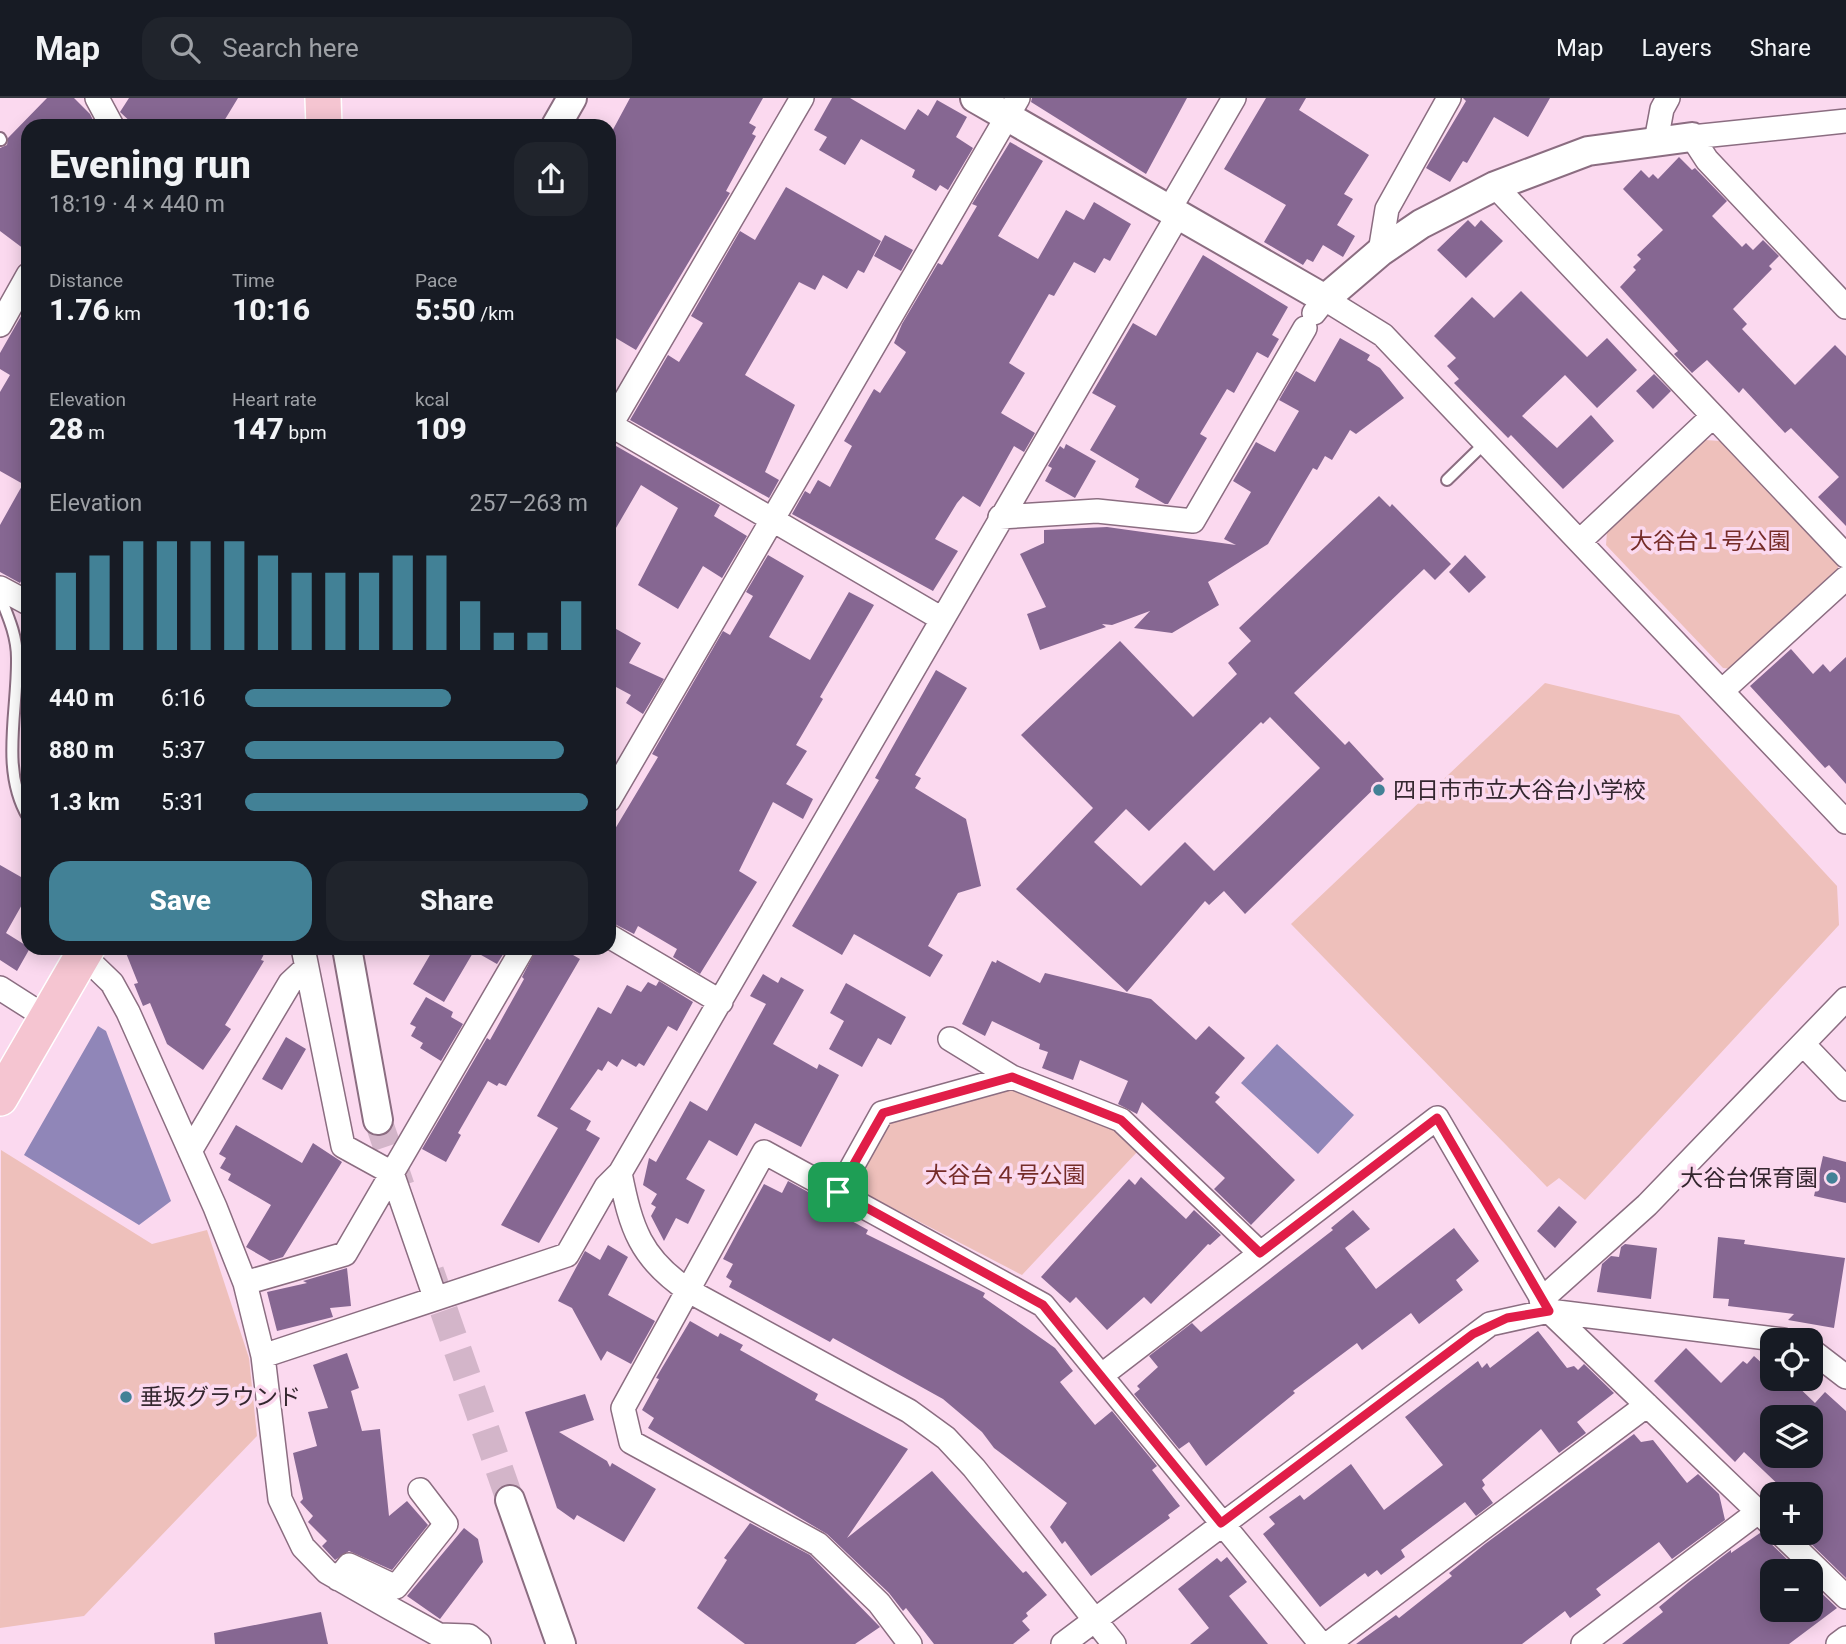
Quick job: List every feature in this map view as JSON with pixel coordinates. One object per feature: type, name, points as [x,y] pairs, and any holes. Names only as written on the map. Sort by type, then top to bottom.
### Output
[{"type":"main road","points":[[323,98],[324,119]]},
{"type":"main road","points":[[0,1098],[83,955]]},
{"type":"street","points":[[97,98],[108,119]]},
{"type":"street","points":[[560,119],[572,98]]},
{"type":"street","points":[[616,414],[802,98]]},
{"type":"street","points":[[975,98],[1013,107],[1173,212],[1314,313],[1383,335],[1846,822]]},
{"type":"street","points":[[263,1356],[567,1255],[606,1187],[620,1173],[721,1002],[942,619],[1173,212],[1234,98]]},
{"type":"street","points":[[1380,252],[1387,209],[1449,98]]},
{"type":"street","points":[[1656,141],[1662,109],[1668,98]]},
{"type":"street","points":[[616,788],[1013,107]]},
{"type":"street","points":[[1000,517],[1097,511],[1193,521],[1314,313],[1380,252],[1422,224],[1495,186],[1588,152],[1656,141],[1846,121]]},
{"type":"street","points":[[1692,137],[1707,160],[1846,307]]},
{"type":"street","points":[[1495,186],[1846,556]]},
{"type":"street","points":[[0,325],[21,288]]},
{"type":"street","points":[[1580,541],[1713,416]]},
{"type":"street","points":[[616,430],[942,619]]},
{"type":"street","points":[[1722,691],[1846,578]]},
{"type":"street","points":[[0,588],[21,599]]},
{"type":"street","points":[[616,940],[721,1002]]},
{"type":"street","points":[[88,955],[112,983],[128,1012],[190,1151],[244,1283],[263,1356],[280,1499],[303,1547],[338,1579],[439,1635],[469,1636],[479,1644]]},
{"type":"street","points":[[348,955],[378,1120]]},
{"type":"street","points":[[244,1283],[345,1254],[519,955]]},
{"type":"street","points":[[304,958],[343,1146],[392,1173],[435,1297]]},
{"type":"street","points":[[190,1151],[304,958]]},
{"type":"street","points":[[0,988],[47,1018]]},
{"type":"street","points":[[1063,1644],[1473,1334],[1507,1318],[1545,1305],[1647,1205],[1846,999]]},
{"type":"street","points":[[950,1039],[1012,1077],[1121,1120],[1260,1253]]},
{"type":"street","points":[[1804,1044],[1846,1089]]},
{"type":"street","points":[[838,1192],[883,1113],[1012,1077]]},
{"type":"street","points":[[1102,1375],[1437,1118],[1545,1305],[1760,1514]]},
{"type":"street","points":[[911,1644],[878,1603],[818,1544],[631,1442],[623,1408],[764,1152],[1043,1305],[1321,1644]]},
{"type":"street","points":[[620,1173],[631,1223],[643,1247],[663,1273],[689,1291],[909,1411],[946,1438],[974,1468],[1114,1644]]},
{"type":"street","points":[[1545,1305],[1760,1337]]},
{"type":"street","points":[[1823,1359],[1846,1377]]},
{"type":"street","points":[[1328,1644],[1647,1405]]},
{"type":"street","points":[[338,1579],[349,1565],[396,1587],[446,1524],[420,1490]]},
{"type":"street","points":[[510,1500],[561,1644]]},
{"type":"street","points":[[1583,1644],[1760,1522]]},
{"type":"street","points":[[1792,1545],[1846,1597]]},
{"type":"street","points":[[1838,1644],[1846,1638]]},
{"type":"lane","points":[[1447,480],[1485,443]]},
{"type":"lane","points":[[0,596],[14,633],[17,658],[12,777],[16,797],[21,805]]},
{"type":"green space","name":"大谷台１号公園","points":[[1705,440],[1720,441],[1839,564],[1836,574],[1733,669],[1723,668],[1606,545],[1607,532]]},
{"type":"green space","points":[[1545,683],[1679,715],[1837,886],[1839,925],[1585,1200],[1559,1178],[1547,1187],[1291,924]]},
{"type":"green space","name":"大谷台４号公園","points":[[1013,1089],[1114,1130],[1137,1152],[1022,1275],[866,1194],[862,1172],[890,1122]]},
{"type":"green space","name":"垂坂グラウンド","points":[[1,1150],[152,1244],[207,1230],[249,1358],[257,1436],[84,1616],[0,1628]]},
{"type":"shaded area","points":[[98,1026],[106,1031],[171,1201],[139,1225],[24,1155]]},
{"type":"shaded area","points":[[1277,1044],[1354,1115],[1318,1154],[1241,1083]]},
{"type":"building","points":[[47,98],[74,98],[92,119],[27,119]]},
{"type":"building","points":[[129,98],[238,98],[225,119],[128,119],[120,112]]},
{"type":"building","points":[[630,98],[763,98],[749,123],[756,127],[752,134],[756,136],[726,191],[730,193],[636,350],[616,338],[616,124]]},
{"type":"building","points":[[832,98],[850,98],[905,130],[918,109],[928,116],[937,100],[967,117],[956,137],[973,148],[948,190],[940,185],[936,191],[912,177],[915,170],[861,139],[845,165],[819,150],[827,137],[814,130]]},
{"type":"building","points":[[1032,98],[1187,98],[1146,174],[1031,102]]},
{"type":"building","points":[[1266,98],[1306,98],[1299,110],[1369,155],[1344,194],[1353,199],[1337,225],[1355,236],[1343,257],[1323,245],[1313,262],[1307,259],[1303,265],[1264,242],[1286,205],[1224,169]]},
{"type":"building","points":[[1463,98],[1550,98],[1528,137],[1494,117],[1467,163],[1463,161],[1450,182],[1426,168],[1466,101]]},
{"type":"building","points":[[21,125],[21,247],[0,231],[0,148],[7,145],[8,138]]},
{"type":"building","points":[[1010,142],[1043,161],[998,236],[1038,259],[1066,210],[1084,220],[1094,202],[1131,224],[1110,261],[1104,258],[1095,273],[1074,262],[1054,296],[1049,294],[1009,363],[1025,373],[1001,413],[1035,433],[1024,452],[1014,446],[980,507],[963,496],[957,503],[935,539],[958,551],[933,591],[792,514],[805,491],[810,494],[818,480],[830,487],[852,446],[844,441],[874,389],[880,393],[906,352],[894,343],[902,324],[938,263],[942,265],[977,206],[972,204]]},
{"type":"building","points":[[1679,157],[1692,170],[1695,168],[1727,201],[1712,216],[1742,247],[1746,243],[1753,250],[1763,240],[1779,256],[1769,266],[1772,269],[1733,309],[1747,324],[1742,329],[1795,385],[1835,345],[1846,356],[1846,526],[1818,497],[1839,477],[1791,428],[1785,433],[1743,388],[1739,393],[1707,360],[1692,373],[1674,354],[1678,351],[1620,287],[1636,270],[1633,267],[1641,259],[1637,255],[1663,230],[1623,189],[1641,170],[1649,178],[1653,174],[1658,179]]},
{"type":"building","points":[[786,187],[881,241],[864,273],[858,270],[847,289],[823,275],[815,290],[799,282],[745,375],[795,405],[765,472],[779,480],[769,498],[630,420],[668,355],[679,362],[703,323],[691,316],[740,231],[755,240]]},
{"type":"building","points":[[1468,220],[1475,227],[1481,220],[1503,241],[1466,278],[1437,250]]},
{"type":"building","points":[[885,235],[913,250],[901,271],[874,256]]},
{"type":"building","points":[[1203,255],[1288,307],[1272,335],[1279,339],[1268,358],[1257,352],[1234,393],[1227,389],[1200,434],[1207,438],[1168,504],[1165,504],[1135,487],[1139,479],[1090,450],[1116,406],[1092,393],[1133,323],[1156,336]]},
{"type":"building","points":[[1521,291],[1587,357],[1607,338],[1637,370],[1597,408],[1565,375],[1522,416],[1557,448],[1591,415],[1614,441],[1563,489],[1511,435],[1508,438],[1454,383],[1459,379],[1447,366],[1456,358],[1434,336],[1472,297],[1494,318]]},
{"type":"building","points":[[21,316],[21,483],[0,471],[0,392],[10,375],[0,369],[0,353]]},
{"type":"building","points":[[1340,338],[1370,355],[1367,360],[1380,368],[1404,398],[1356,434],[1350,430],[1332,460],[1325,456],[1317,470],[1313,468],[1268,544],[1208,582],[1219,605],[1172,633],[1134,628],[1150,611],[1112,625],[1102,624],[1106,627],[1040,650],[1027,614],[1046,607],[1020,554],[1044,543],[1044,530],[1107,527],[1236,545],[1224,539],[1251,492],[1233,481],[1256,442],[1275,452],[1299,411],[1279,400],[1296,371],[1315,382]]},
{"type":"building","points":[[1654,374],[1671,391],[1653,409],[1636,391]]},
{"type":"building","points":[[1066,444],[1096,461],[1075,498],[1045,481],[1052,468],[1048,466],[1060,446],[1064,449]]},
{"type":"building","points":[[616,446],[720,505],[714,516],[747,536],[722,578],[703,566],[678,609],[638,585],[678,508],[641,485],[616,528]]},
{"type":"building","points":[[21,488],[20,583],[0,572],[0,525]]},
{"type":"building","points":[[1379,496],[1390,507],[1392,504],[1451,564],[1435,580],[1424,569],[1294,693],[1345,745],[1349,741],[1384,779],[1245,914],[1224,891],[1209,905],[1205,901],[1127,992],[1016,889],[1093,808],[1021,735],[1120,641],[1193,717],[1237,674],[1228,663],[1251,641],[1239,628]],"holes":[[[1270,717],[1320,768],[1214,871],[1185,842],[1141,886],[1094,842],[1126,809],[1149,831],[1261,722],[1263,724]]]},
{"type":"building","points":[[768,555],[804,576],[769,637],[810,660],[849,592],[874,605],[820,697],[823,699],[796,745],[807,751],[786,784],[813,799],[803,819],[773,802],[739,871],[757,882],[700,974],[673,957],[677,949],[638,926],[634,934],[616,925],[616,827],[658,757],[652,754],[723,631],[730,635],[753,596],[746,592]]},
{"type":"building","points":[[1465,555],[1486,577],[1469,593],[1449,572]]},
{"type":"building","points":[[616,629],[641,643],[629,663],[664,679],[643,714],[626,703],[631,695],[616,687]]},
{"type":"building","points":[[1791,649],[1813,674],[1823,664],[1830,672],[1846,657],[1846,784],[1829,765],[1825,768],[1750,686]]},
{"type":"building","points":[[936,670],[967,688],[915,775],[921,778],[915,788],[966,819],[981,886],[958,893],[928,946],[943,955],[930,977],[854,934],[842,955],[792,926],[879,780],[875,778]]},
{"type":"building","points":[[0,865],[21,877],[21,906],[6,933],[21,942],[21,955],[26,955],[17,971],[0,960]]},
{"type":"building","points":[[127,955],[264,955],[261,960],[264,961],[225,1025],[231,1029],[203,1070],[167,1044],[150,1003],[143,1006],[134,984],[138,983]]},
{"type":"building","points":[[430,955],[472,955],[444,1002],[413,984]]},
{"type":"building","points":[[481,955],[503,955],[497,964]]},
{"type":"building","points":[[533,955],[573,955],[580,959],[506,1086],[499,1083],[497,1086],[488,1081],[458,1133],[461,1135],[446,1162],[422,1149],[487,1038],[490,1040],[524,979],[522,977]]},
{"type":"building","points":[[997,960],[1040,983],[1045,973],[1151,999],[1196,1040],[1209,1026],[1245,1058],[1215,1093],[1220,1097],[1215,1102],[1295,1180],[1251,1225],[1214,1189],[1225,1178],[1142,1102],[1137,1114],[1118,1104],[1128,1081],[1080,1060],[1073,1080],[1042,1068],[1048,1052],[1039,1049],[1040,1044],[992,1021],[985,1036],[962,1024],[992,961],[996,963]]},
{"type":"building","points":[[763,974],[778,983],[781,977],[804,990],[773,1044],[817,1069],[819,1064],[839,1075],[801,1147],[755,1123],[737,1156],[709,1140],[686,1179],[705,1190],[688,1224],[676,1218],[664,1241],[651,1216],[656,1207],[651,1204],[657,1194],[643,1185],[649,1158],[656,1162],[690,1101],[707,1111],[766,1004],[750,996]]},
{"type":"building","points":[[659,981],[693,1002],[677,1031],[668,1026],[644,1066],[639,1063],[636,1067],[622,1059],[617,1067],[608,1061],[602,1071],[598,1069],[570,1109],[591,1121],[586,1130],[600,1138],[539,1243],[501,1225],[558,1128],[537,1116],[598,1007],[611,1014],[627,985],[641,992],[648,982],[656,986]]},
{"type":"building","points":[[846,983],[906,1017],[891,1045],[878,1038],[862,1067],[829,1049],[844,1021],[830,1013]]},
{"type":"building","points":[[426,997],[453,1012],[451,1017],[463,1024],[441,1061],[420,1048],[423,1043],[411,1036],[416,1027],[410,1024]]},
{"type":"building","points":[[286,1037],[306,1049],[282,1090],[262,1079]]},
{"type":"building","points":[[236,1125],[302,1163],[313,1143],[342,1162],[283,1257],[270,1261],[246,1247],[271,1205],[228,1180],[231,1174],[220,1168],[226,1158],[219,1154]]},
{"type":"building","name":"大谷台保育園","points":[[1823,1156],[1846,1162],[1846,1203],[1814,1196]]},
{"type":"building","points":[[1141,1177],[1186,1219],[1194,1210],[1221,1235],[1208,1244],[1151,1304],[1144,1297],[1107,1330],[1076,1297],[1070,1303],[1041,1277],[1129,1179],[1135,1185]]},
{"type":"building","points":[[788,1181],[841,1211],[839,1214],[868,1230],[866,1234],[985,1293],[983,1297],[1055,1348],[1073,1371],[1060,1382],[1095,1425],[1112,1411],[1157,1466],[1152,1470],[1180,1506],[1168,1515],[1170,1518],[1091,1576],[1065,1541],[1062,1544],[1050,1527],[1067,1503],[994,1448],[982,1432],[943,1399],[833,1338],[830,1342],[729,1287],[732,1281],[726,1277],[733,1264],[723,1259],[764,1184],[782,1193]]},
{"type":"building","points":[[1559,1206],[1577,1222],[1555,1248],[1537,1231]]},
{"type":"building","points":[[1353,1210],[1370,1229],[1345,1248],[1376,1289],[1454,1228],[1479,1261],[1456,1280],[1463,1290],[1419,1324],[1411,1313],[1362,1350],[1357,1343],[1293,1391],[1295,1393],[1206,1466],[1189,1442],[1179,1449],[1134,1394],[1140,1389],[1137,1386],[1158,1367],[1149,1356],[1192,1323],[1201,1332],[1333,1230],[1331,1228]]},
{"type":"building","points":[[1718,1237],[1745,1240],[1744,1244],[1845,1258],[1834,1328],[1788,1320],[1794,1314],[1728,1306],[1729,1299],[1713,1298]]},
{"type":"building","points":[[1625,1244],[1657,1248],[1651,1299],[1597,1292],[1602,1264],[1611,1256],[1619,1257],[1621,1247]]},
{"type":"building","points":[[608,1245],[628,1257],[608,1295],[655,1321],[631,1364],[607,1351],[601,1361],[572,1308],[558,1301],[585,1251],[600,1260]]},
{"type":"building","points":[[347,1268],[351,1306],[330,1308],[333,1317],[277,1331],[267,1292],[307,1283],[303,1281]]},
{"type":"building","points":[[690,1321],[718,1337],[720,1333],[743,1345],[740,1350],[818,1394],[815,1400],[908,1449],[847,1538],[932,1471],[1023,1573],[1026,1571],[1047,1595],[1026,1613],[1028,1616],[1022,1621],[1030,1630],[1013,1644],[934,1644],[906,1608],[903,1611],[889,1593],[827,1534],[648,1428],[654,1418],[642,1410],[659,1379],[656,1378]]},
{"type":"building","points":[[1538,1331],[1567,1368],[1574,1366],[1578,1370],[1584,1364],[1614,1393],[1577,1422],[1586,1433],[1559,1453],[1541,1429],[1482,1480],[1485,1485],[1482,1488],[1493,1503],[1476,1516],[1465,1502],[1401,1550],[1405,1557],[1381,1575],[1377,1570],[1368,1577],[1365,1573],[1320,1607],[1263,1534],[1275,1524],[1269,1517],[1300,1495],[1304,1500],[1351,1464],[1384,1510],[1443,1465],[1405,1417],[1478,1361],[1482,1368],[1487,1363],[1490,1368]]},
{"type":"building","points":[[1686,1348],[1721,1383],[1743,1361],[1747,1364],[1754,1356],[1760,1361],[1760,1391],[1802,1391],[1815,1403],[1825,1392],[1846,1411],[1846,1578],[1812,1545],[1823,1545],[1823,1482],[1775,1482],[1761,1468],[1823,1468],[1823,1405],[1760,1405],[1760,1467],[1744,1452],[1735,1462],[1654,1381]]},
{"type":"building","points":[[347,1353],[359,1388],[351,1391],[362,1431],[380,1429],[389,1516],[407,1501],[428,1525],[392,1570],[349,1551],[335,1560],[322,1546],[327,1541],[308,1522],[313,1516],[300,1502],[303,1499],[293,1453],[317,1446],[308,1412],[328,1408],[313,1365]]},
{"type":"building","points":[[585,1394],[594,1420],[559,1432],[607,1461],[610,1467],[612,1463],[656,1489],[624,1542],[577,1515],[574,1520],[557,1508],[525,1412]]},
{"type":"building","points":[[1634,1434],[1641,1442],[1653,1440],[1687,1483],[1698,1474],[1719,1494],[1725,1520],[1672,1559],[1659,1542],[1596,1589],[1601,1595],[1570,1618],[1565,1611],[1522,1644],[1356,1644],[1396,1615],[1399,1618],[1452,1576],[1449,1573],[1485,1544]]},
{"type":"building","points":[[750,1523],[810,1555],[880,1627],[855,1644],[745,1644],[697,1608],[727,1560],[724,1558]]},
{"type":"building","points":[[464,1528],[478,1539],[483,1562],[440,1619],[407,1596]]},
{"type":"building","points":[[1760,1533],[1760,1545],[1772,1545],[1787,1559],[1760,1559],[1760,1622],[1818,1622],[1789,1644],[1622,1644],[1663,1612],[1659,1607],[1731,1550],[1731,1553]]},
{"type":"building","points":[[1227,1557],[1247,1582],[1229,1596],[1268,1644],[1190,1644],[1209,1628],[1178,1589],[1217,1558],[1221,1562]]},
{"type":"building","points":[[1823,1595],[1837,1608],[1823,1618]]},
{"type":"building","points":[[321,1612],[328,1644],[215,1644],[214,1633]]},
{"type":"tunnel","points":[[378,1120],[402,1190]]},
{"type":"tunnel","points":[[430,1271],[510,1500]]},
{"type":"place","name":"四日市市立大谷台小学校","points":[[1379,790]]},
{"type":"place","name":"大谷台保育園","points":[[1832,1178]]},
{"type":"place","name":"垂坂グラウンド","points":[[126,1397]]},
{"type":"route","points":[[1012,1077],[1121,1120],[1260,1253],[1437,1118],[1549,1311],[1507,1318],[1473,1334],[1221,1523],[1043,1305],[838,1192],[883,1113],[1012,1077]]}]
